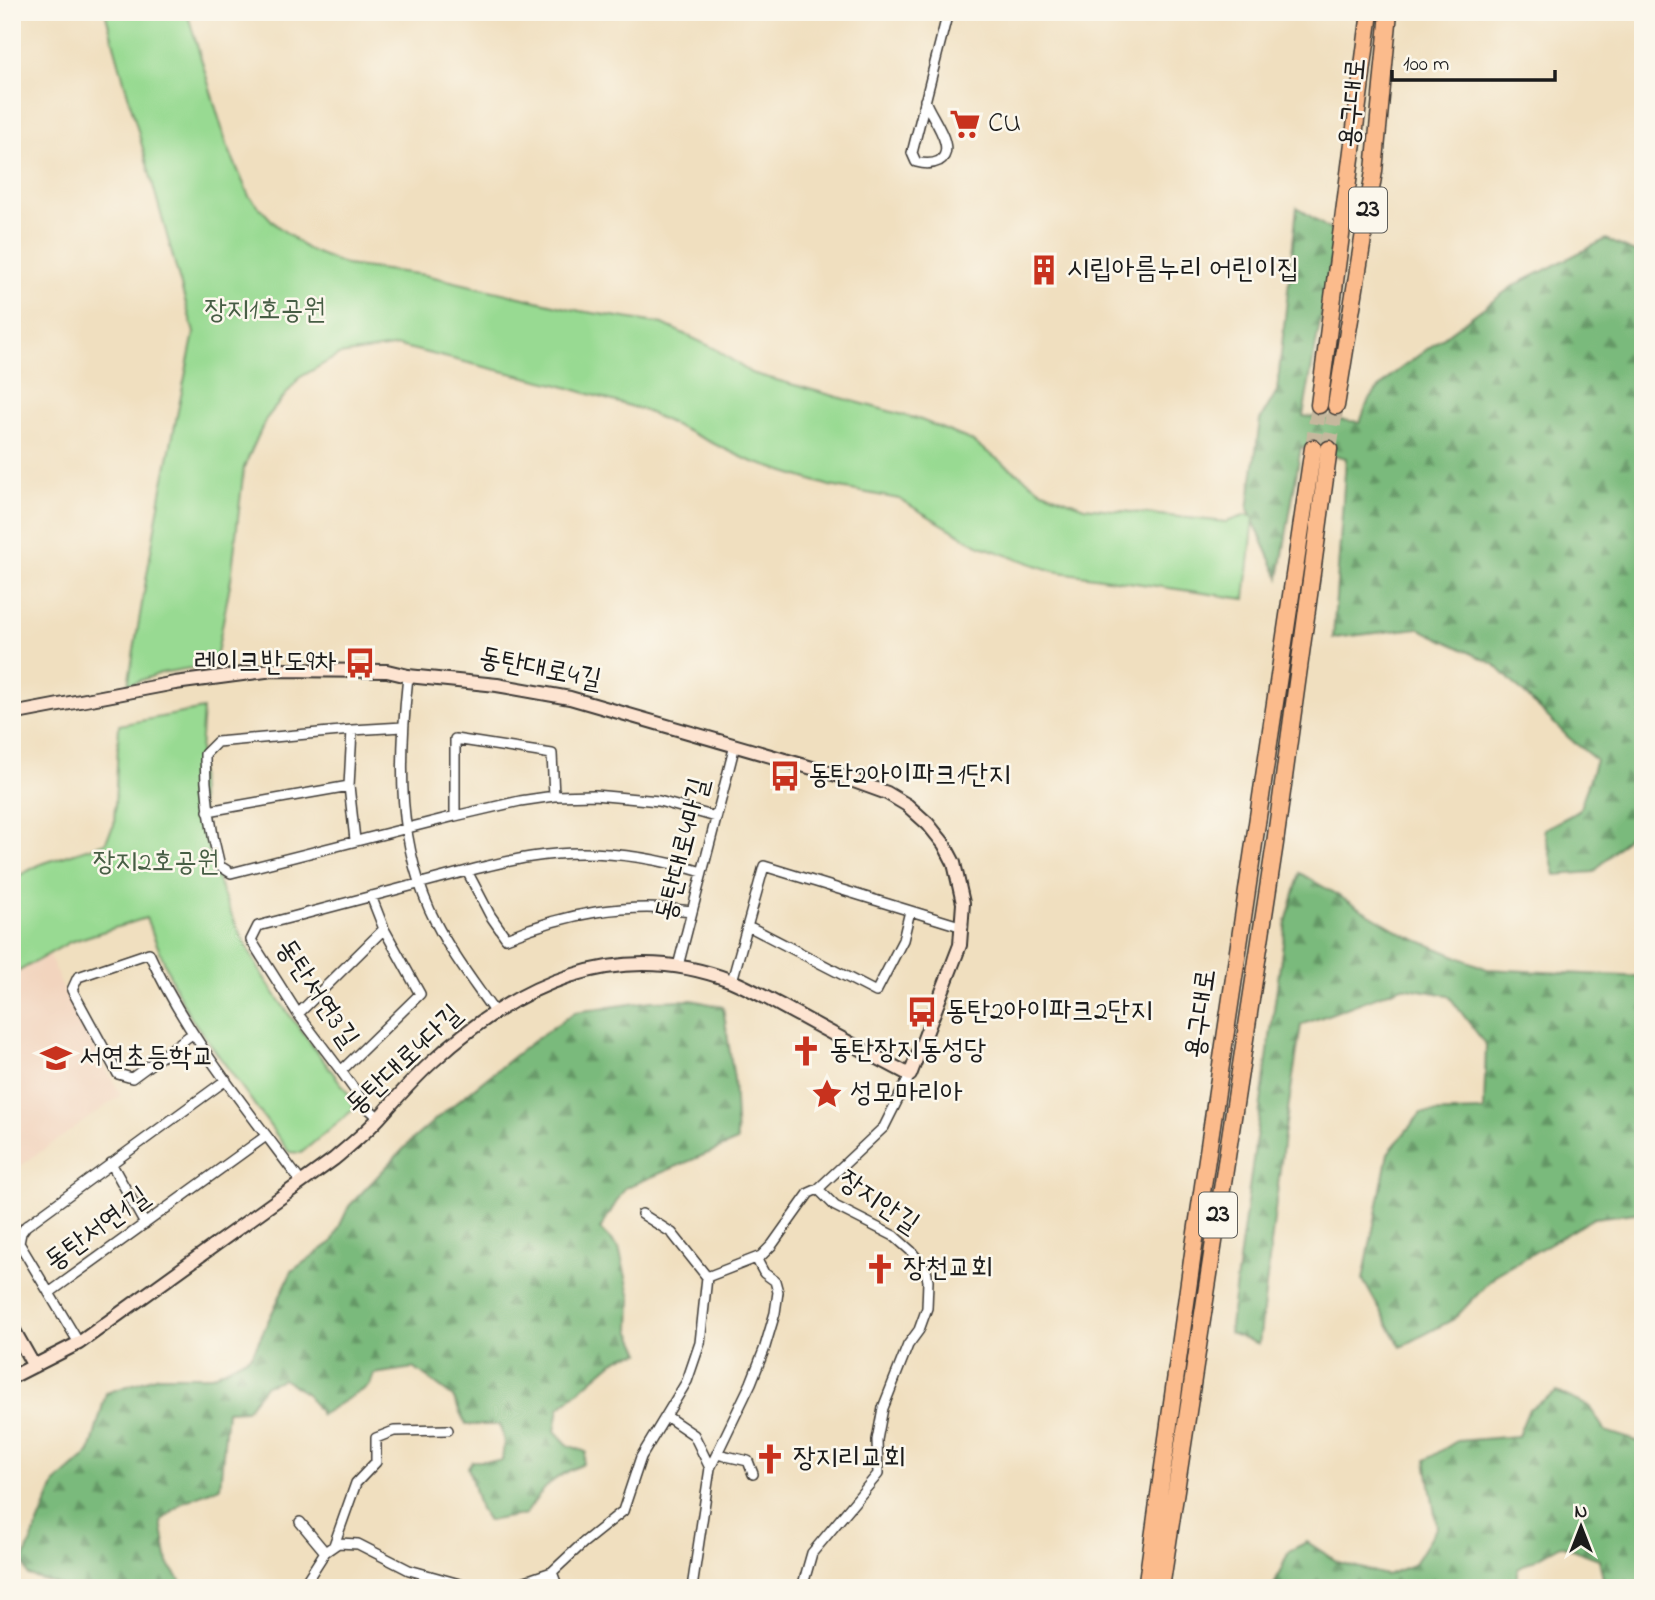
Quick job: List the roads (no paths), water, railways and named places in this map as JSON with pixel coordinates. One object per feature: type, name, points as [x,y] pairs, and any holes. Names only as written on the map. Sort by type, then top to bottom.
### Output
[{"type":"highway","name":"용구대로","points":[[1319,405],[1370,12]]},
{"type":"highway","name":"용구대로","points":[[1336,406],[1374,172],[1389,12]]},
{"type":"highway","name":"용구대로","points":[[1146,1588],[1252,848],[1321,449],[1275,843],[1163,1584]]},
{"type":"street","points":[[925,100],[945,138],[943,158],[932,164],[916,162],[912,153],[925,100],[948,12]]},
{"type":"street","name":"동탄대로4길","points":[[12,714],[175,683],[273,670],[387,671],[408,676],[497,685],[570,698],[735,745],[887,793],[907,805],[928,824],[944,844],[954,863],[963,903],[963,927],[953,967],[910,1075]]},
{"type":"street","points":[[408,676],[401,776],[405,827],[419,884],[446,940],[495,1013]]},
{"type":"street","points":[[403,727],[217,742],[205,754],[208,811],[220,866],[230,873],[405,827],[554,796],[594,795],[659,801],[716,817]]},
{"type":"street","points":[[352,730],[349,786],[355,841]]},
{"type":"street","points":[[455,816],[455,739],[552,754],[554,796]]},
{"type":"street","name":"동탄대로4마길","points":[[678,966],[735,745]]},
{"type":"street","points":[[208,811],[349,786]]},
{"type":"street","name":"동탄서연3길","points":[[371,897],[384,929],[419,993],[341,1071],[298,1014],[251,940],[258,926],[467,871],[529,857],[593,853],[653,859],[702,872]]},
{"type":"street","points":[[732,981],[764,866],[963,927]]},
{"type":"street","points":[[467,871],[490,915],[506,938],[537,925],[589,911],[641,907],[692,911]]},
{"type":"street","points":[[748,926],[876,992],[903,940],[910,911]]},
{"type":"street","points":[[298,1014],[384,929]]},
{"type":"street","points":[[192,1034],[132,1078],[118,1074],[72,990],[78,977],[149,953],[167,993],[192,1034],[301,1182]]},
{"type":"street","name":"동탄대로4다길","points":[[12,1377],[79,1343],[334,1159],[379,1118],[432,1062],[495,1013],[544,984],[583,971],[622,965],[678,966],[732,981],[910,1075]]},
{"type":"street","points":[[341,1071],[367,1107],[379,1118]]},
{"type":"street","points":[[818,1189],[884,1127],[910,1075]]},
{"type":"street","name":"동탄서연1길","points":[[226,1080],[26,1226],[19,1243],[49,1293],[267,1136]]},
{"type":"street","points":[[111,1163],[145,1224]]},
{"type":"street","name":"장지안길","points":[[707,1277],[756,1258],[772,1245],[809,1193],[818,1189],[835,1206],[894,1236],[926,1270],[927,1308],[919,1330],[908,1345],[883,1408],[877,1440],[878,1474],[812,1553],[802,1588]]},
{"type":"street","points":[[505,1588],[552,1572],[623,1511],[641,1457],[687,1381],[700,1343],[707,1277],[672,1233],[642,1214]]},
{"type":"street","points":[[692,1588],[710,1468],[764,1350],[775,1313],[778,1292],[775,1281],[764,1273],[756,1258]]},
{"type":"street","points":[[49,1293],[79,1343]]},
{"type":"street","points":[[12,1327],[34,1366]]},
{"type":"street","points":[[666,1416],[694,1435],[710,1468]]},
{"type":"street","points":[[334,1545],[356,1483],[376,1462],[376,1438],[394,1431],[448,1430]]},
{"type":"street","points":[[717,1454],[748,1461],[753,1474]]},
{"type":"street","points":[[300,1522],[325,1552]]},
{"type":"street","points":[[302,1588],[325,1552],[338,1543],[358,1544],[409,1570],[474,1588]]},
{"type":"street","points":[[552,1572],[558,1588]]},
{"type":"tunnel","points":[[1313,448],[1319,405]]},
{"type":"tunnel","points":[[1329,449],[1336,406]]},
{"type":"place","name":"CU","points":[[965,124]]},
{"type":"place","name":"시립아름누리 어린이집","points":[[1044,270]]},
{"type":"place","name":"레이크반도9차","points":[[360,663]]},
{"type":"place","name":"동탄2아이파크1단지","points":[[785,776]]},
{"type":"place","name":"동탄2아이파크2단지","points":[[922,1012]]},
{"type":"place","name":"동탄장지동성당","points":[[806,1051]]},
{"type":"place","name":"서연초등학교","points":[[56,1058]]},
{"type":"place","name":"성모마리아","points":[[827,1094]]},
{"type":"place","name":"장천교회","points":[[880,1269]]},
{"type":"place","name":"장지리교회","points":[[770,1459]]},
{"type":"park label","name":"장지1호공원","points":[[265,311]]},
{"type":"park label","name":"장지2호공원","points":[[156,863]]}]
